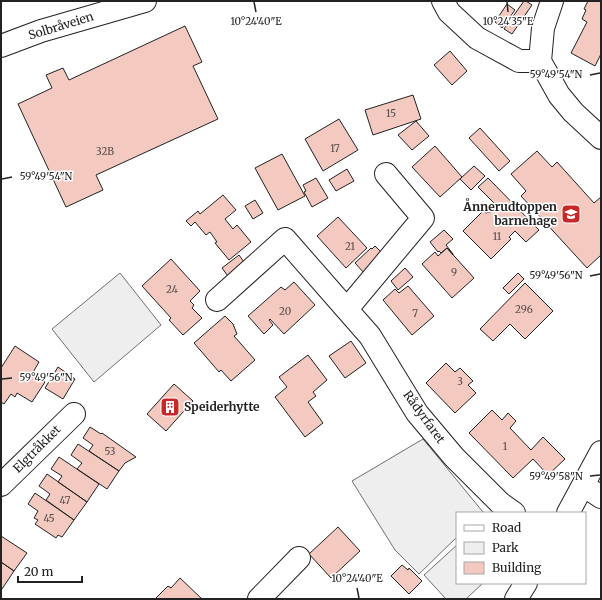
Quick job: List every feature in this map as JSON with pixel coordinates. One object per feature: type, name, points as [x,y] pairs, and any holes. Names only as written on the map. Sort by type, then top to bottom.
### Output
[{"type":"street","name":"Solbråveien","points":[[1,46],[41,31],[144,1]]},
{"type":"street","points":[[443,1],[449,12],[477,38],[519,61],[540,61]]},
{"type":"street","points":[[552,1],[543,28],[540,61],[558,95],[573,112],[601,138]]},
{"type":"street","points":[[347,309],[422,218],[386,174]]},
{"type":"street","name":"Rådyrfaret","points":[[217,300],[285,239],[370,336],[418,413],[454,457],[500,503],[513,512]]},
{"type":"street","name":"Elgtråkket","points":[[1,485],[74,414]]},
{"type":"street","points":[[569,512],[601,452]]},
{"type":"street","points":[[584,485],[601,497]]},
{"type":"street","points":[[259,599],[299,558]]},
{"type":"street","points":[[516,599],[525,584]]},
{"type":"green space","points":[[120,273],[161,325],[94,382],[52,329]]},
{"type":"green space","points":[[423,439],[483,512],[456,512],[456,538],[419,574],[395,550],[352,481]]},
{"type":"green space","points":[[456,546],[456,584],[482,584],[466,599],[446,599],[424,575]]},
{"type":"building","points":[[524,1],[532,5],[512,34],[504,29]]},
{"type":"building","points":[[588,1],[601,1],[601,54],[595,66],[571,53],[587,22],[582,19],[586,10],[584,9]]},
{"type":"building","points":[[507,4],[515,10],[502,28],[495,22]]},
{"type":"building","points":[[185,26],[202,62],[193,66],[218,119],[96,175],[103,190],[66,207],[18,104],[52,88],[46,75],[63,68],[69,80]]},
{"type":"building","points":[[450,51],[467,71],[452,85],[434,65]]},
{"type":"building","points":[[413,95],[421,119],[373,135],[365,110]]},
{"type":"building","points":[[339,119],[358,150],[323,171],[305,139]]},
{"type":"building","points":[[416,121],[429,136],[412,150],[398,135]]},
{"type":"building","points":[[480,128],[510,161],[499,171],[469,138]]},
{"type":"building","points":[[435,146],[462,177],[440,197],[412,167]]},
{"type":"building","points":[[537,151],[552,167],[557,162],[594,203],[601,197],[601,255],[587,268],[521,196],[526,191],[511,174]]},
{"type":"building","points":[[282,154],[305,196],[278,210],[255,168]]},
{"type":"building","points":[[474,166],[485,176],[471,190],[460,179]]},
{"type":"building","points":[[347,169],[354,181],[336,191],[329,180]]},
{"type":"building","points":[[316,178],[328,198],[312,207],[304,192],[306,191],[303,185]]},
{"type":"building","points":[[488,178],[539,230],[526,242],[515,231],[509,237],[511,239],[491,259],[463,231],[483,211],[486,213],[493,211],[498,207],[478,187]]},
{"type":"building","points":[[223,195],[236,210],[225,219],[233,229],[237,225],[251,242],[229,260],[215,243],[217,242],[210,232],[206,235],[195,222],[191,226],[186,221],[198,211],[200,214]]},
{"type":"building","points":[[255,200],[263,213],[253,219],[245,206]]},
{"type":"building","points":[[338,217],[367,248],[346,268],[317,236]]},
{"type":"building","points":[[444,230],[453,239],[446,245],[453,255],[447,248],[441,253],[439,251],[438,252],[430,242]]},
{"type":"building","points":[[375,246],[382,253],[364,273],[355,263]]},
{"type":"building","points":[[447,248],[474,278],[452,298],[422,264],[435,252],[438,256]]},
{"type":"building","points":[[239,255],[247,266],[230,279],[222,268]]},
{"type":"building","points":[[171,259],[200,291],[190,301],[194,305],[192,308],[202,318],[183,335],[169,320],[171,318],[142,286]]},
{"type":"building","points":[[405,268],[413,277],[398,290],[391,281]]},
{"type":"building","points":[[518,273],[524,279],[509,294],[503,288]]},
{"type":"building","points":[[294,282],[315,305],[284,334],[270,319],[269,320],[273,325],[264,334],[248,316],[281,287],[285,290]]},
{"type":"building","points":[[525,283],[553,311],[525,339],[510,324],[493,341],[480,329]]},
{"type":"building","points":[[408,286],[434,316],[412,335],[383,300],[395,289],[399,293]]},
{"type":"building","points":[[225,316],[233,324],[237,334],[234,336],[255,360],[231,381],[221,370],[219,372],[194,343]]},
{"type":"building","points":[[351,341],[366,363],[345,378],[329,356]]},
{"type":"building","points":[[15,346],[39,362],[32,374],[45,382],[32,402],[17,393],[15,397],[11,394],[4,404],[1,402],[1,368]]},
{"type":"building","points":[[308,355],[327,380],[313,392],[316,396],[308,402],[323,423],[305,437],[275,397],[287,387],[279,377]]},
{"type":"building","points":[[446,363],[455,372],[460,368],[473,381],[468,385],[476,393],[455,413],[426,383]]},
{"type":"building","points":[[58,367],[75,379],[63,399],[45,388]]},
{"type":"building","name":"Speiderhytte","points":[[174,384],[193,401],[166,431],[147,414]]},
{"type":"building","points":[[492,410],[502,420],[508,413],[516,421],[510,428],[531,450],[543,437],[565,459],[548,475],[533,459],[513,478],[469,433]]},
{"type":"building","points":[[90,427],[101,434],[102,433],[136,457],[125,463],[119,471],[89,451],[93,445],[83,438]]},
{"type":"building","points":[[78,444],[119,471],[107,489],[77,469],[82,463],[71,455]]},
{"type":"building","points":[[59,457],[99,484],[87,502],[58,482],[62,476],[51,469]]},
{"type":"building","points":[[47,474],[87,502],[74,520],[46,500],[50,494],[39,486]]},
{"type":"building","points":[[35,493],[74,520],[62,537],[58,535],[56,538],[35,524],[38,520],[34,518],[38,511],[28,504]]},
{"type":"building","points":[[338,527],[360,551],[331,578],[309,554]]},
{"type":"building","points":[[1,536],[27,553],[14,571],[1,562]]},
{"type":"building","points":[[1,562],[14,571],[2,589],[1,588]]},
{"type":"building","points":[[402,565],[408,570],[409,568],[422,581],[409,594],[391,576]]},
{"type":"building","points":[[180,578],[202,599],[155,599],[168,586],[171,588]]},
{"type":"place","name":"Ånnerudtoppen barnehage","points":[[571,214]]},
{"type":"place","name":"Speiderhytte","points":[[170,407]]}]
